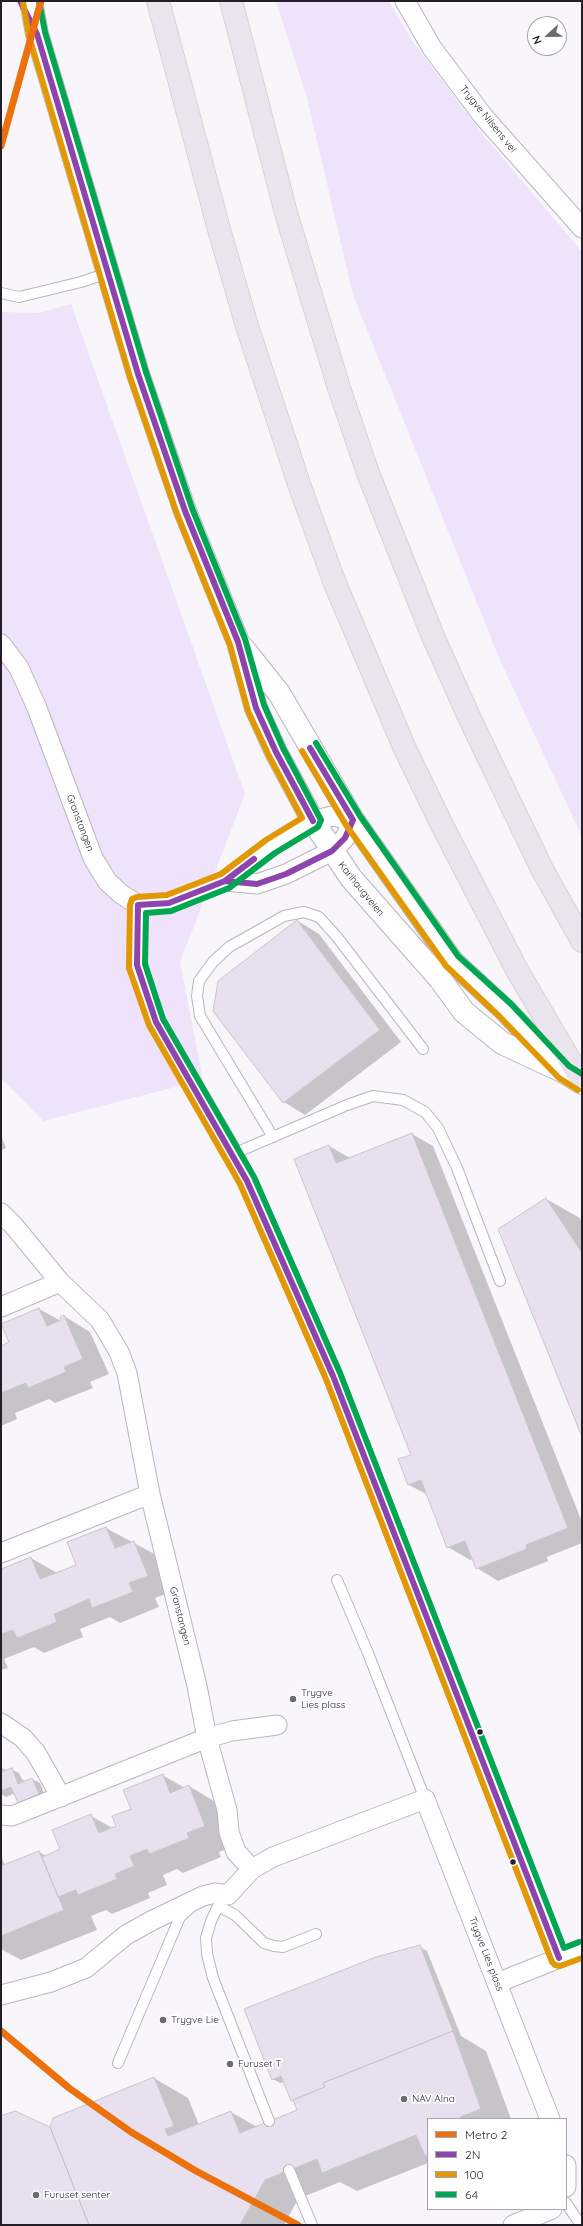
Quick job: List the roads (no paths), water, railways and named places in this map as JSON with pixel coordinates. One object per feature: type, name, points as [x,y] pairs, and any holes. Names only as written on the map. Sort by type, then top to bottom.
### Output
[{"type":"highway","points":[[158,1],[218,226],[247,326],[300,487],[334,581],[405,749],[443,827],[518,972],[576,1078]]},
{"type":"highway","points":[[231,1],[288,220],[339,388],[368,473],[429,627],[469,717],[542,869],[582,941]]},
{"type":"main road","name":"Karihaugveien","points":[[20,1],[37,34]]},
{"type":"main road","name":"Karihaugveien","points":[[31,1],[37,34],[138,374],[185,511],[238,642],[256,708],[276,752],[313,821],[332,851],[371,902],[440,979],[464,1012],[502,1043],[576,1078]]},
{"type":"main road","name":"Karihaugveien","points":[[238,642],[278,693],[353,820],[452,961],[576,1078]]},
{"type":"street","name":"Trygve Nilsens vei","points":[[405,1],[432,48],[483,116],[582,228]]},
{"type":"street","name":"Granstangen","points":[[1,644],[19,668],[37,708],[93,858],[107,881],[121,894],[138,905]]},
{"type":"street","points":[[225,881],[257,884],[286,874],[332,851],[345,838],[353,820],[332,816],[313,821],[271,846],[225,881],[169,903],[138,905],[137,965],[156,1022],[233,1154],[333,1376],[559,1958]]},
{"type":"street","name":"Granstangen","points":[[1,1213],[14,1226],[60,1282],[100,1320],[119,1352],[127,1373],[150,1494],[197,1686],[207,1738],[227,1810],[229,1832],[236,1852],[252,1869]]},
{"type":"street","points":[[1,1307],[60,1282]]},
{"type":"street","points":[[1,1553],[150,1494]]},
{"type":"street","points":[[1,1723],[23,1738],[36,1753],[61,1797]]},
{"type":"street","points":[[1,1814],[12,1816],[207,1738],[232,1731],[277,1725]]},
{"type":"street","points":[[1,1995],[51,1982],[86,1968],[126,1935],[216,1899],[252,1869],[280,1855],[425,1799]]},
{"type":"street","name":"Trygve Lies plass","points":[[425,1799],[550,2118]]},
{"type":"street","points":[[497,1983],[582,1949]]},
{"type":"street","points":[[513,2225],[550,2210]]},
{"type":"lane","points":[[1,293],[19,297],[82,282],[108,274]]},
{"type":"lane","points":[[273,1137],[200,1016],[197,996],[199,981],[213,962],[236,943],[284,916],[304,912],[319,918],[337,936],[423,1049]]},
{"type":"lane","points":[[233,1154],[347,1105],[373,1096],[403,1100],[425,1112],[438,1128],[457,1168],[500,1282]]},
{"type":"lane","points":[[337,1580],[368,1653],[425,1799]]},
{"type":"lane","points":[[216,1899],[264,1943],[283,1947],[316,1934]]},
{"type":"lane","points":[[118,2063],[180,1917],[216,1899]]},
{"type":"lane","points":[[216,1899],[206,1938],[212,1978],[269,2121]]},
{"type":"lane","points":[[289,2170],[312,2225]]},
{"type":"lane","points":[[567,2204],[581,2225]]},
{"type":"metro line","name":"2","points":[[1,146],[41,1]]},
{"type":"metro line","name":"2","points":[[1,2031],[69,2088],[131,2132],[196,2171],[298,2225]]},
{"type":"place","name":"Trygve Lies plass","points":[[293,1699]]},
{"type":"place","name":"Trygve Lie","points":[[163,2020]]},
{"type":"place","name":"Furuset T","points":[[230,2064]]},
{"type":"place","name":"NAV Alna","points":[[404,2099]]},
{"type":"place","name":"Furuset senter","points":[[36,2195]]}]
